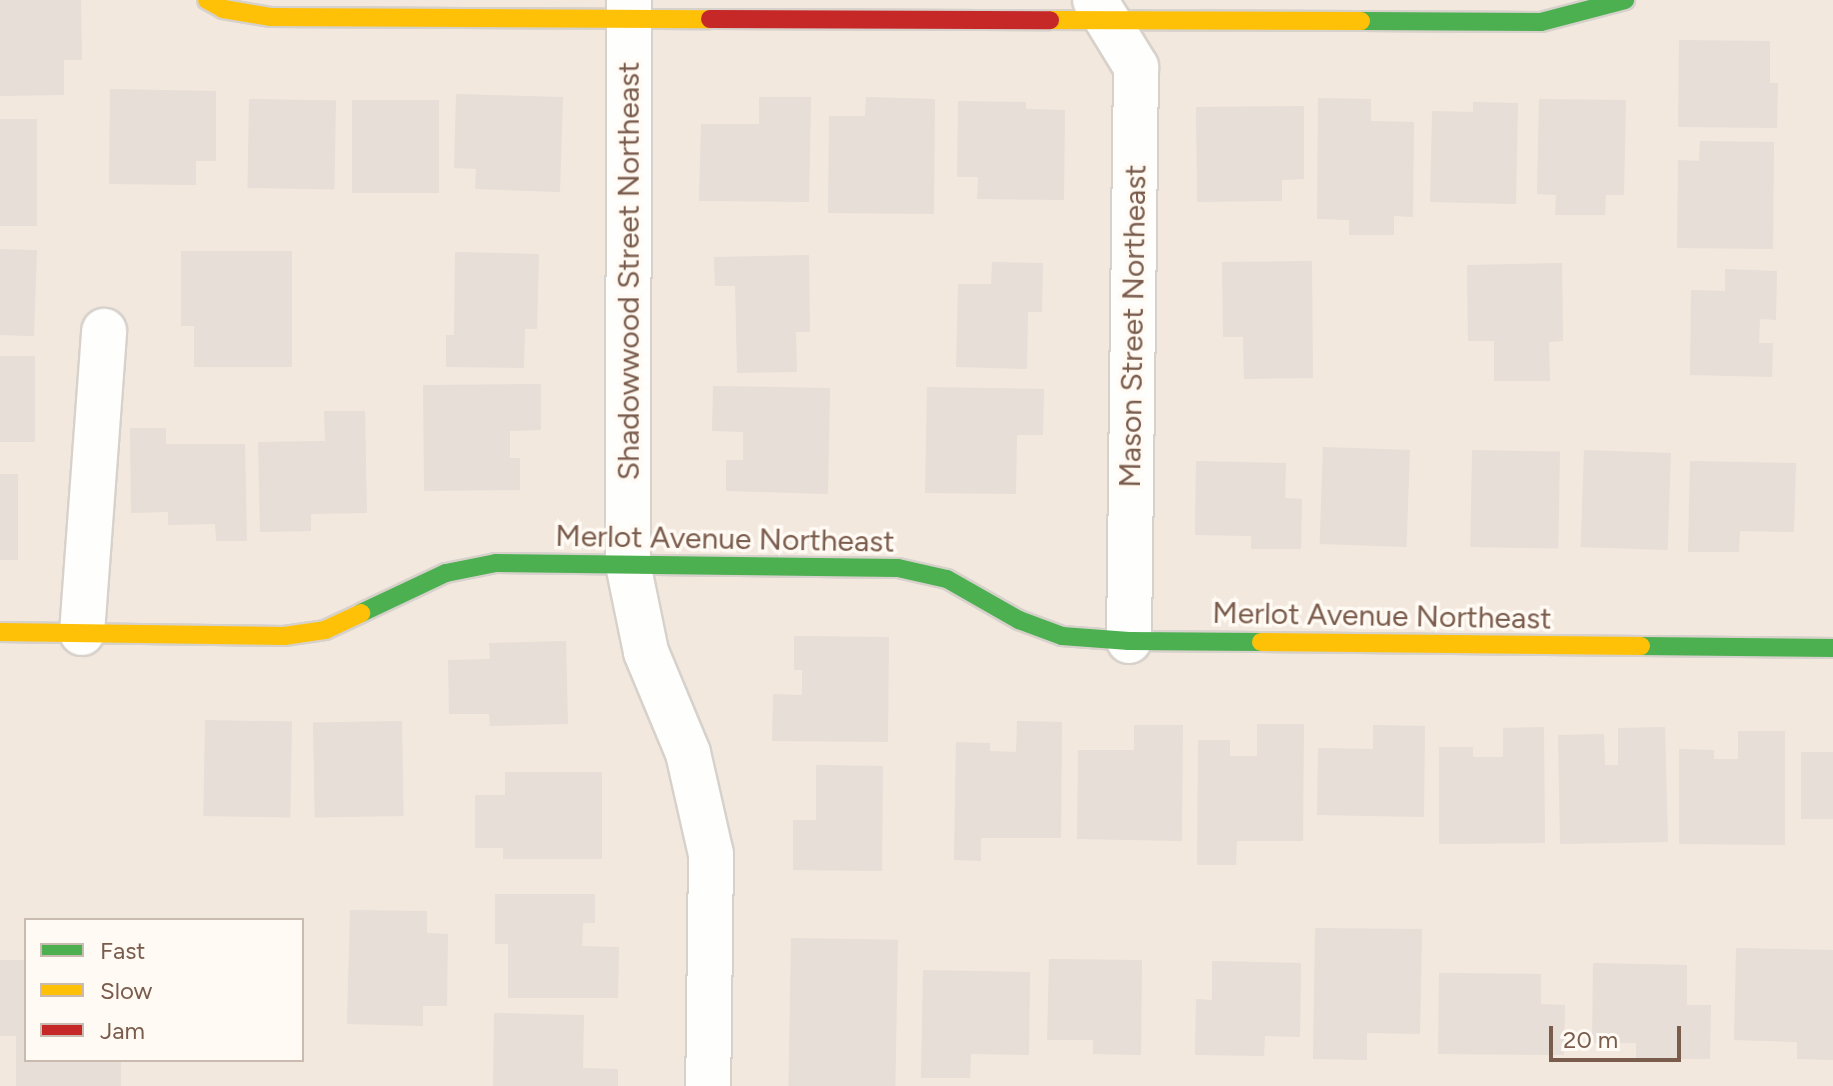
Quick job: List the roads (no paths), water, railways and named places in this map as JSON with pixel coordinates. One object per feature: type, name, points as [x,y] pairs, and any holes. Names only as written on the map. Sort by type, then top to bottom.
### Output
[{"type":"street","points":[[207,0],[223,9],[271,17],[629,9],[1101,10],[1541,22],[1625,0]]},
{"type":"street","name":"Shadowwood Street Northeast","points":[[629,9],[628,564],[646,652],[688,753],[711,854],[708,1086]]},
{"type":"street","name":"Mason Street Northeast","points":[[1101,10],[1136,67],[1129,641]]},
{"type":"street","points":[[82,633],[104,331]]},
{"type":"street","name":"Merlot Avenue Northeast","points":[[0,632],[284,636],[325,630],[446,573],[496,563],[628,564],[898,568],[947,579],[1019,620],[1062,636],[1129,641],[1833,648]]}]
